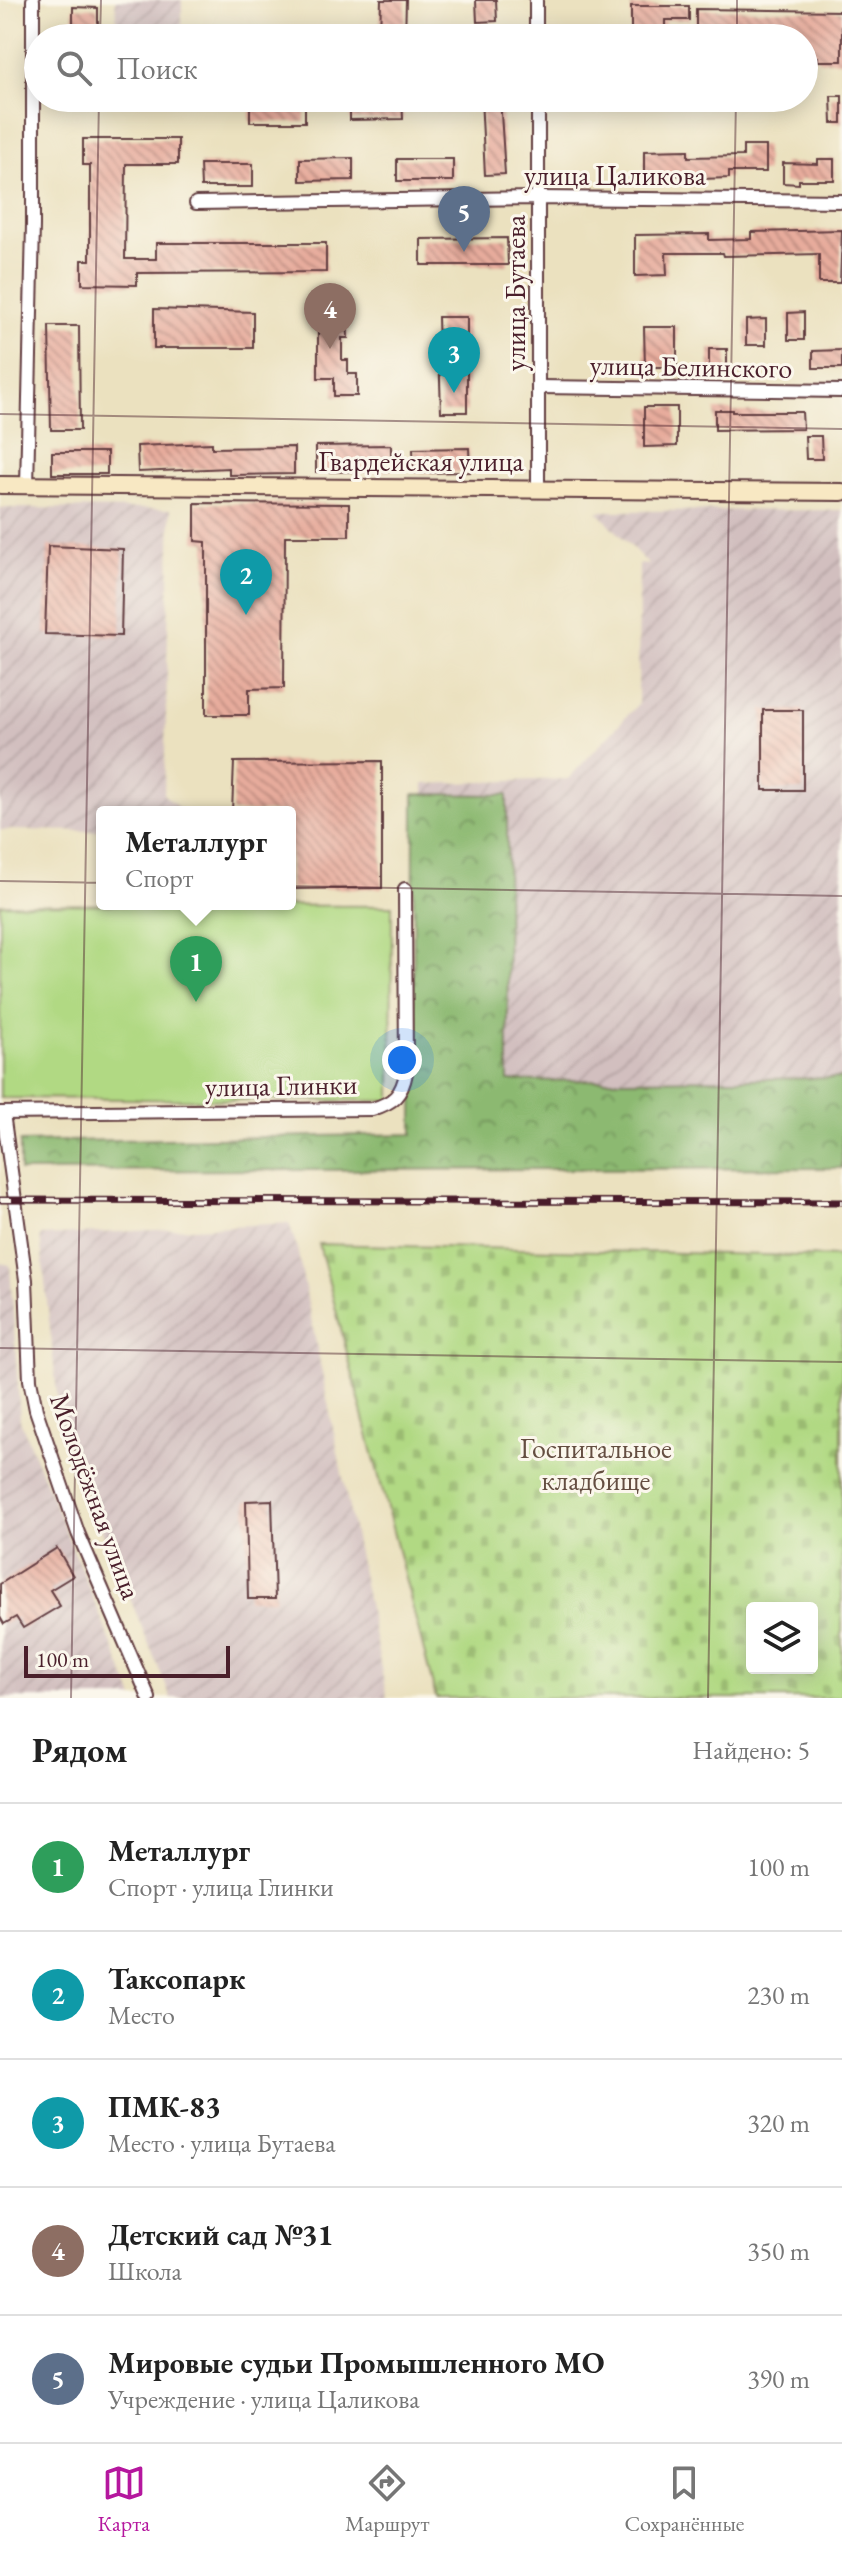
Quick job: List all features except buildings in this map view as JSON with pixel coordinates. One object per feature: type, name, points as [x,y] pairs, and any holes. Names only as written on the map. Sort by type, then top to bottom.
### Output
[{"type":"street","points":[[33,0],[33,24]]},
{"type":"street","points":[[536,0],[536,24]]},
{"type":"street","points":[[27,486],[33,112]]},
{"type":"street","name":"улица Бутаева","points":[[538,112],[538,488]]},
{"type":"street","name":"улица Цаликова","points":[[196,203],[539,198],[842,201]]},
{"type":"street","name":"улица Белинского","points":[[539,387],[842,391]]},
{"type":"street","name":"Гвардейская улица","points":[[0,485],[842,492]]},
{"type":"street","name":"улица Глинки","points":[[2,1113],[372,1109],[388,1104],[404,1087],[406,1073],[405,889]]},
{"type":"street","name":"Молодёжная улица","points":[[2,1113],[26,1280],[30,1380],[36,1410],[78,1533],[149,1698]]},
{"type":"shaded area","points":[[115,0],[182,0],[182,24],[117,24]]},
{"type":"shaded area","points":[[0,508],[171,509],[164,795],[176,806],[96,806],[96,831],[0,830]]},
{"type":"shaded area","points":[[842,510],[842,1117],[423,1126],[424,784],[568,779],[638,704],[639,564],[649,565],[597,511]]},
{"type":"shaded area","points":[[289,1223],[297,1248],[387,1698],[171,1698],[61,1431],[40,1236]]},
{"type":"shaded area","points":[[0,1263],[10,1265],[20,1420],[134,1698],[0,1698]]},
{"type":"green space","points":[[414,794],[507,795],[508,1081],[842,1078],[842,1168],[20,1171],[20,1142],[413,1134]]},
{"type":"green space","points":[[0,904],[96,904],[96,910],[296,910],[296,906],[392,906],[391,1101],[0,1098]]},
{"type":"green space","name":"Госпитальное кладбище","points":[[319,1244],[842,1257],[842,1698],[436,1698]]},
{"type":"railway","points":[[0,1200],[842,1202]]},
{"type":"place","name":"Мировые судьи Промышленного МО","points":[[464,252]]},
{"type":"place","name":"Детский сад №31","points":[[330,349]]},
{"type":"place","name":"ПМК-83","points":[[454,393]]},
{"type":"place","name":"Таксопарк","points":[[246,615]]},
{"type":"place","name":"Металлург","points":[[196,1002]]}]
